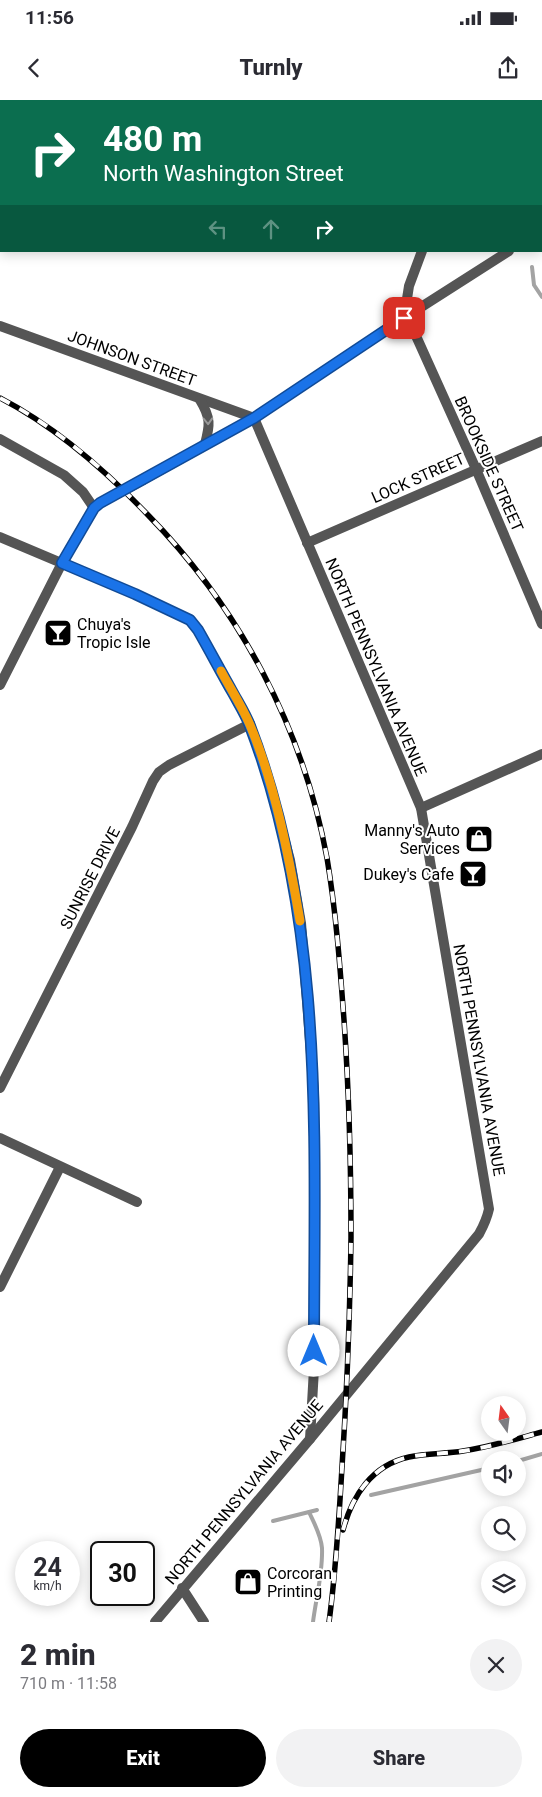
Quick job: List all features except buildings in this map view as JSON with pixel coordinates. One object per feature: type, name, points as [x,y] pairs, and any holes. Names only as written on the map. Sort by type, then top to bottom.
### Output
[{"type":"street","points":[[404,318],[409,286],[422,252]]},
{"type":"street","points":[[0,685],[62,563],[97,506],[254,418],[507,252]]},
{"type":"street","name":"BROOKSIDE STREET","points":[[404,318],[412,327],[476,469],[542,624]]},
{"type":"street","name":"JOHNSON STREET","points":[[0,326],[254,418]]},
{"type":"street","points":[[200,400],[208,413],[209,421],[205,444]]},
{"type":"street","name":"NORTH PENNSYLVANIA AVENUE","points":[[155,1622],[310,1439],[479,1234],[486,1222],[489,1209],[420,808],[254,418]]},
{"type":"street","points":[[0,439],[64,475],[97,506]]},
{"type":"street","name":"LOCK STREET","points":[[306,543],[542,441]]},
{"type":"street","points":[[0,538],[135,594],[190,620],[198,630],[250,724],[267,775],[290,860],[301,923],[307,986],[314,1093],[315,1181],[314,1351],[310,1439]]},
{"type":"street","name":"SUNRISE DRIVE","points":[[0,1088],[159,772],[169,765],[250,724]]},
{"type":"street","points":[[420,808],[542,754]]},
{"type":"street","points":[[0,1138],[137,1202]]},
{"type":"street","points":[[0,1287],[60,1167]]},
{"type":"street","points":[[182,1588],[204,1622]]},
{"type":"waterway","points":[[532,267],[534,285],[542,297]]},
{"type":"waterway","points":[[526,1459],[542,1454]]},
{"type":"waterway","points":[[371,1495],[481,1470]]},
{"type":"waterway","points":[[273,1521],[317,1510]]},
{"type":"waterway","points":[[309,1512],[319,1534],[322,1548],[313,1622]]},
{"type":"railway","points":[[0,398],[41,422],[97,465],[148,515],[181,551],[211,590],[239,631],[263,673],[284,717],[302,763],[316,810],[327,858],[337,939],[346,1047],[351,1182],[350,1295],[345,1409],[337,1545],[329,1622]]},
{"type":"railway","points":[[343,1530],[358,1494],[374,1475],[396,1461],[409,1457],[473,1449],[542,1432]]},
{"type":"slow traffic","points":[[221,671],[250,724],[267,775],[290,860],[300,921]]},
{"type":"place","name":"Chuya's Tropic Isle","points":[[58,633]]},
{"type":"place","name":"Manny's Auto Services","points":[[479,839]]},
{"type":"place","name":"Dukey's Cafe","points":[[473,874]]},
{"type":"place","name":"Corcoran Printing","points":[[248,1582]]},
{"type":"route","points":[[314,1351],[314,1093],[307,986],[301,923],[290,860],[267,775],[250,724],[198,630],[190,620],[62,563],[94,508],[100,503],[254,418],[404,318]]}]
